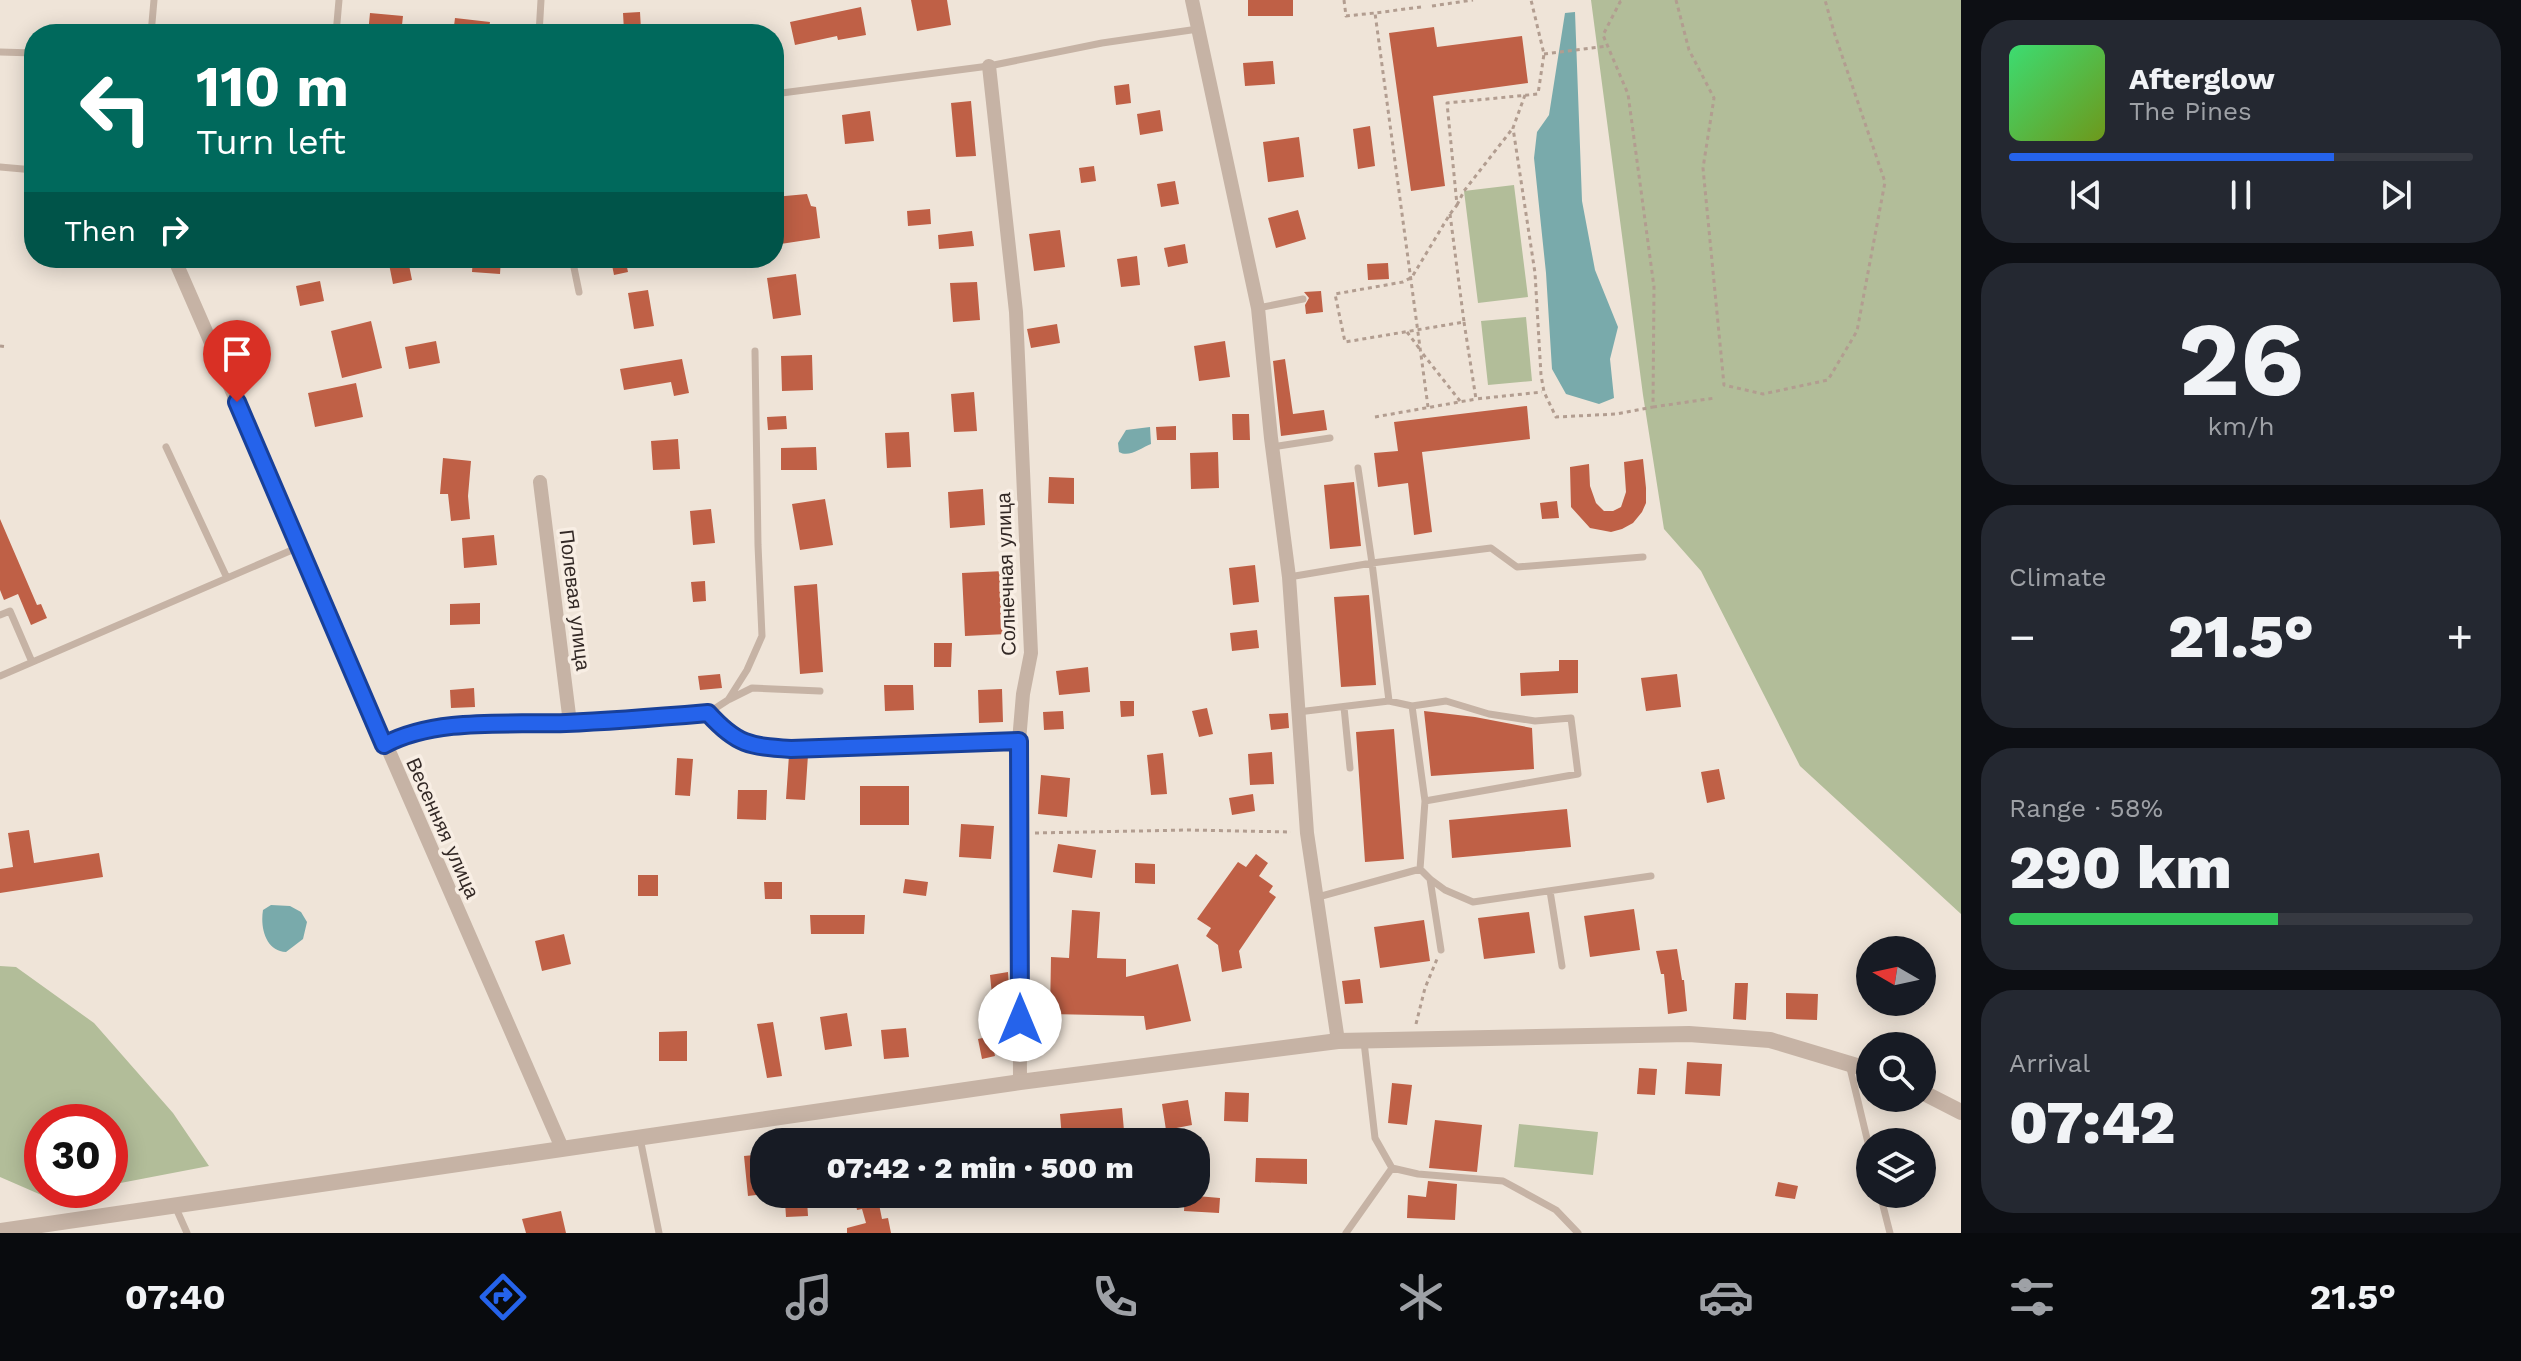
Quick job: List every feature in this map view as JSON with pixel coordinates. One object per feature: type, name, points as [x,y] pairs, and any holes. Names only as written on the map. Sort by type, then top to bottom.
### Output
[{"type":"street","points":[[1192,0],[1258,308],[1289,577],[1307,833],[1338,1041]]},
{"type":"street","name":"Солнечная улица","points":[[989,66],[1016,312],[1031,653],[1019,741],[1020,1082]]},
{"type":"street","name":"Весенняя улица","points":[[178,268],[562,1148]]},
{"type":"street","name":"Полевая улица","points":[[540,482],[570,723]]},
{"type":"street","points":[[0,1231],[1020,1082],[1338,1041],[1689,1034],[1770,1040],[1856,1065]]},
{"type":"street","points":[[1936,1099],[1961,1112]]},
{"type":"lane","points":[[152,24],[154,0]]},
{"type":"lane","points":[[337,24],[339,0]]},
{"type":"lane","points":[[540,24],[541,0]]},
{"type":"lane","points":[[784,93],[989,66],[1102,43],[1198,29]]},
{"type":"lane","points":[[0,52],[24,53]]},
{"type":"lane","points":[[0,167],[24,169]]},
{"type":"lane","points":[[574,268],[579,292]]},
{"type":"lane","points":[[1258,308],[1303,299]]},
{"type":"lane","points":[[728,700],[747,670],[762,636],[755,351]]},
{"type":"lane","points":[[1272,447],[1330,438]]},
{"type":"lane","points":[[166,447],[227,578]]},
{"type":"lane","points":[[1358,468],[1389,701]]},
{"type":"lane","points":[[0,676],[299,547]]},
{"type":"lane","points":[[1289,577],[1491,548],[1517,567],[1643,557]]},
{"type":"lane","points":[[0,615],[10,611],[32,662]]},
{"type":"lane","points":[[384,745],[399,736],[444,726],[570,723],[708,713],[752,688],[820,691]]},
{"type":"lane","points":[[1298,712],[1389,701],[1412,706],[1446,701],[1489,714],[1535,721],[1571,718],[1578,774],[1425,801]]},
{"type":"lane","points":[[1412,706],[1425,801],[1420,869],[1445,890],[1473,902],[1651,876]]},
{"type":"lane","points":[[1344,707],[1350,768]]},
{"type":"lane","points":[[708,713],[728,735],[755,747],[791,749],[1019,741]]},
{"type":"lane","points":[[1318,897],[1420,869]]},
{"type":"lane","points":[[1430,879],[1441,950]]},
{"type":"lane","points":[[1550,891],[1562,966]]},
{"type":"lane","points":[[1364,1042],[1375,1138],[1392,1168],[1418,1174],[1503,1181],[1556,1210],[1578,1233]]},
{"type":"lane","points":[[1848,1062],[1864,1128]]},
{"type":"lane","points":[[640,1138],[659,1233]]},
{"type":"lane","points":[[1346,1233],[1392,1168]]},
{"type":"lane","points":[[175,1206],[187,1233]]},
{"type":"lane","points":[[1884,1208],[1890,1233]]},
{"type":"path","points":[[1344,0],[1346,16],[1421,7]]},
{"type":"path","points":[[1432,6],[1473,0]]},
{"type":"path","points":[[1457,205],[1447,103],[1538,94],[1544,54],[1531,0]]},
{"type":"path","points":[[1676,0],[1689,50],[1714,98],[1703,168],[1724,385],[1763,394],[1828,380],[1857,331],[1885,182],[1825,0]]},
{"type":"path","points":[[1621,1],[1603,35],[1628,94],[1654,287],[1653,407]]},
{"type":"path","points":[[1375,13],[1428,407]]},
{"type":"path","points":[[1544,54],[1608,46]]},
{"type":"path","points":[[1464,322],[1345,342],[1335,294],[1403,282],[1412,277],[1464,191],[1513,128],[1525,95]]},
{"type":"path","points":[[1513,128],[1535,273],[1541,375],[1544,392],[1556,417],[1616,414],[1715,398]]},
{"type":"path","points":[[1450,214],[1476,399]]},
{"type":"path","points":[[1407,332],[1460,401]]},
{"type":"path","points":[[0,346],[7,347]]},
{"type":"path","points":[[1375,417],[1460,401],[1544,392]]},
{"type":"path","points":[[1019,833],[1188,830],[1307,833]]},
{"type":"path","points":[[1411,1039],[1425,988],[1441,950]]},
{"type":"green space","points":[[1591,0],[1961,0],[1961,914],[1800,766],[1701,571],[1664,529],[1643,395]]},
{"type":"green space","points":[[1514,185],[1528,297],[1478,303],[1464,191]]},
{"type":"green space","points":[[1526,317],[1532,381],[1488,385],[1481,321]]},
{"type":"green space","points":[[0,966],[16,967],[94,1023],[173,1113],[209,1166],[128,1182],[128,1104],[24,1104],[24,1187],[0,1177]]},
{"type":"green space","points":[[1519,1124],[1598,1132],[1593,1175],[1514,1167]]},
{"type":"water","points":[[1575,12],[1582,201],[1595,270],[1618,327],[1610,359],[1614,398],[1599,404],[1566,394],[1552,369],[1534,158],[1537,132],[1549,115],[1565,13]]},
{"type":"water","points":[[1150,427],[1151,444],[1131,453],[1119,452],[1118,443],[1126,430]]},
{"type":"water","points":[[271,905],[290,906],[301,912],[307,922],[303,939],[286,952],[274,948],[264,931],[263,910]]},
{"type":"building","points":[[911,0],[947,0],[951,25],[917,31]]},
{"type":"building","points":[[1248,0],[1293,0],[1293,16],[1248,16]]},
{"type":"building","points":[[861,7],[866,35],[838,40],[837,36],[795,45],[790,22]]},
{"type":"building","points":[[640,12],[641,24],[624,24],[623,13]]},
{"type":"building","points":[[370,13],[403,16],[402,24],[369,24]]},
{"type":"building","points":[[455,18],[490,22],[490,24],[454,24]]},
{"type":"building","points":[[1434,27],[1437,47],[1522,36],[1528,83],[1433,96],[1445,186],[1411,191],[1389,33]]},
{"type":"building","points":[[1273,61],[1275,84],[1245,86],[1243,63]]},
{"type":"building","points":[[1129,84],[1131,103],[1116,105],[1114,86]]},
{"type":"building","points":[[971,101],[976,156],[956,157],[951,103]]},
{"type":"building","points":[[1160,110],[1163,131],[1140,135],[1137,114]]},
{"type":"building","points":[[870,111],[874,141],[845,144],[842,115]]},
{"type":"building","points":[[1370,126],[1375,166],[1358,169],[1353,129]]},
{"type":"building","points":[[1299,137],[1304,177],[1268,182],[1263,142]]},
{"type":"building","points":[[1094,166],[1096,181],[1081,183],[1079,168]]},
{"type":"building","points":[[1175,181],[1179,204],[1161,207],[1157,184]]},
{"type":"building","points":[[807,194],[811,206],[816,207],[820,238],[784,243],[784,196]]},
{"type":"building","points":[[930,209],[931,224],[908,226],[907,211]]},
{"type":"building","points":[[1298,210],[1306,239],[1276,248],[1268,218]]},
{"type":"building","points":[[1060,230],[1065,267],[1034,271],[1029,234]]},
{"type":"building","points":[[972,231],[974,246],[939,249],[938,235]]},
{"type":"building","points":[[1185,244],[1188,263],[1168,267],[1164,248]]},
{"type":"building","points":[[1137,256],[1140,285],[1121,287],[1117,259]]},
{"type":"building","points":[[1388,263],[1389,279],[1368,280],[1367,264]]},
{"type":"building","points":[[390,268],[410,268],[412,280],[393,284]]},
{"type":"building","points":[[472,268],[500,268],[500,274],[472,272]]},
{"type":"building","points":[[613,268],[627,268],[628,272],[614,275]]},
{"type":"building","points":[[796,274],[801,315],[773,319],[767,278]]},
{"type":"building","points":[[320,281],[324,301],[300,306],[296,286]]},
{"type":"building","points":[[977,282],[980,320],[953,322],[950,283]]},
{"type":"building","points":[[648,290],[654,326],[634,329],[628,293]]},
{"type":"building","points":[[1321,291],[1323,312],[1306,314],[1305,305],[1309,298],[1304,292]]},
{"type":"building","points":[[371,321],[382,368],[342,378],[331,331]]},
{"type":"building","points":[[1057,324],[1060,343],[1031,348],[1027,329]]},
{"type":"building","points":[[436,341],[440,363],[409,369],[405,347]]},
{"type":"building","points":[[1225,341],[1230,377],[1199,381],[1194,346]]},
{"type":"building","points":[[812,355],[813,390],[782,391],[781,356]]},
{"type":"building","points":[[682,359],[689,393],[674,396],[671,382],[624,390],[620,369]]},
{"type":"building","points":[[1285,359],[1293,414],[1324,410],[1327,430],[1281,436],[1273,361]]},
{"type":"building","points":[[356,383],[363,417],[315,427],[308,393]]},
{"type":"building","points":[[974,392],[977,431],[954,432],[951,394]]},
{"type":"building","points":[[1527,406],[1530,439],[1422,452],[1432,532],[1414,535],[1408,483],[1378,487],[1374,453],[1398,451],[1394,422]]},
{"type":"building","points":[[1232,414],[1249,414],[1250,440],[1233,440]]},
{"type":"building","points":[[786,416],[787,429],[768,430],[767,417]]},
{"type":"building","points":[[1176,426],[1176,440],[1157,440],[1156,427]]},
{"type":"building","points":[[909,432],[911,467],[887,468],[885,433]]},
{"type":"building","points":[[678,439],[680,469],[653,470],[651,441]]},
{"type":"building","points":[[816,447],[817,470],[781,470],[781,448]]},
{"type":"building","points":[[1218,452],[1219,488],[1191,489],[1190,453]]},
{"type":"building","points":[[443,458],[471,461],[470,519],[451,521],[448,494],[440,494]]},
{"type":"building","points":[[1643,459],[1646,503],[1642,512],[1633,523],[1622,529],[1611,532],[1590,528],[1571,507],[1570,467],[1589,464],[1590,486],[1596,503],[1604,511],[1613,511],[1621,507],[1626,492],[1624,462]]},
{"type":"building","points":[[1049,477],[1074,478],[1074,504],[1048,503]]},
{"type":"building","points":[[1354,482],[1361,546],[1330,549],[1324,485]]},
{"type":"building","points":[[983,489],[985,525],[950,528],[948,492]]},
{"type":"building","points":[[825,499],[833,545],[800,550],[792,504]]},
{"type":"building","points":[[1557,501],[1559,518],[1542,519],[1540,503]]},
{"type":"building","points":[[711,509],[715,543],[693,545],[690,511]]},
{"type":"building","points":[[0,519],[37,605],[41,604],[47,618],[31,625],[18,594],[4,600],[0,590]]},
{"type":"building","points":[[494,535],[497,565],[464,568],[462,538]]},
{"type":"building","points":[[1255,565],[1259,602],[1233,605],[1229,568]]},
{"type":"building","points":[[1004,571],[1007,634],[965,636],[962,573]]},
{"type":"building","points":[[705,581],[706,601],[693,602],[691,582]]},
{"type":"building","points":[[817,584],[823,672],[800,674],[794,586]]},
{"type":"building","points":[[1369,595],[1376,685],[1341,687],[1334,597]]},
{"type":"building","points":[[480,603],[480,624],[450,625],[450,604]]},
{"type":"building","points":[[1257,630],[1259,648],[1232,651],[1230,633]]},
{"type":"building","points":[[934,643],[952,643],[951,667],[934,667]]},
{"type":"building","points":[[1559,660],[1578,660],[1578,693],[1521,696],[1520,673],[1559,671]]},
{"type":"building","points":[[1088,667],[1090,692],[1059,695],[1056,671]]},
{"type":"building","points":[[720,674],[722,688],[700,690],[698,676]]},
{"type":"building","points":[[1677,674],[1681,707],[1646,711],[1641,678]]},
{"type":"building","points":[[884,685],[913,685],[914,710],[885,711]]},
{"type":"building","points":[[474,688],[475,707],[451,708],[450,690]]},
{"type":"building","points":[[1002,689],[1003,722],[979,723],[978,690]]},
{"type":"building","points":[[1120,701],[1134,701],[1134,716],[1121,717]]},
{"type":"building","points":[[1207,708],[1213,734],[1199,737],[1192,711]]},
{"type":"building","points":[[1063,711],[1064,729],[1044,730],[1043,712]]},
{"type":"building","points":[[1424,711],[1532,728],[1534,769],[1431,776]]},
{"type":"building","points":[[1288,713],[1289,728],[1271,730],[1269,714]]},
{"type":"building","points":[[1394,729],[1404,859],[1365,862],[1356,732]]},
{"type":"building","points":[[1272,752],[1274,784],[1250,785],[1248,754]]},
{"type":"building","points":[[1163,753],[1167,794],[1151,795],[1147,755]]},
{"type":"building","points":[[789,755],[808,755],[805,800],[786,799]]},
{"type":"building","points":[[677,758],[693,759],[690,796],[675,795]]},
{"type":"building","points":[[1719,769],[1725,799],[1707,803],[1701,772]]},
{"type":"building","points":[[1041,775],[1070,778],[1067,817],[1038,814]]},
{"type":"building","points":[[860,786],[909,786],[909,825],[860,825]]},
{"type":"building","points":[[738,790],[767,790],[766,820],[737,819]]},
{"type":"building","points":[[1253,794],[1255,811],[1232,815],[1229,798]]},
{"type":"building","points":[[1567,809],[1571,847],[1452,858],[1449,820]]},
{"type":"building","points":[[961,824],[994,826],[991,859],[959,857]]},
{"type":"building","points":[[29,830],[34,863],[99,853],[103,877],[0,893],[0,869],[13,867],[8,833]]},
{"type":"building","points":[[1058,844],[1096,850],[1092,878],[1053,872]]},
{"type":"building","points":[[1256,854],[1268,863],[1259,876],[1273,886],[1269,892],[1276,897],[1239,951],[1242,968],[1222,972],[1218,945],[1206,936],[1211,928],[1197,919],[1238,862],[1246,867]]},
{"type":"building","points":[[1135,863],[1155,864],[1155,884],[1135,883]]},
{"type":"building","points":[[638,875],[658,875],[658,896],[638,896]]},
{"type":"building","points":[[905,879],[928,882],[926,896],[903,893]]},
{"type":"building","points":[[764,882],[782,882],[782,899],[765,899]]},
{"type":"building","points":[[1634,909],[1640,950],[1590,957],[1584,916]]},
{"type":"building","points":[[1072,910],[1100,912],[1097,958],[1126,959],[1126,977],[1178,964],[1191,1021],[1146,1030],[1144,1016],[1050,1014],[1051,957],[1069,958]]},
{"type":"building","points":[[1529,912],[1535,953],[1484,959],[1478,918]]},
{"type":"building","points":[[810,915],[865,915],[864,934],[811,934]]},
{"type":"building","points":[[1424,920],[1430,961],[1380,968],[1374,927]]},
{"type":"building","points":[[564,934],[571,964],[542,971],[535,941]]},
{"type":"building","points":[[1677,949],[1687,1011],[1668,1014],[1664,974],[1661,974],[1656,951]]},
{"type":"building","points":[[1008,972],[1010,1003],[993,1005],[990,975]]},
{"type":"building","points":[[1360,979],[1363,1003],[1345,1004],[1342,981]]},
{"type":"building","points":[[1735,983],[1748,983],[1746,1020],[1733,1019]]},
{"type":"building","points":[[1786,993],[1818,994],[1817,1020],[1786,1019]]},
{"type":"building","points":[[847,1013],[852,1046],[825,1050],[820,1017]]},
{"type":"building","points":[[773,1022],[782,1076],[767,1078],[757,1024]]},
{"type":"building","points":[[906,1028],[909,1057],[884,1059],[881,1030]]},
{"type":"building","points":[[687,1031],[687,1061],[659,1061],[659,1032]]},
{"type":"building","points":[[991,1036],[995,1056],[982,1059],[978,1039]]},
{"type":"building","points":[[1687,1062],[1722,1064],[1720,1096],[1685,1094]]},
{"type":"building","points":[[1639,1068],[1657,1069],[1655,1095],[1637,1094]]},
{"type":"building","points":[[1392,1083],[1412,1085],[1407,1125],[1388,1123]]},
{"type":"building","points":[[1225,1092],[1249,1093],[1248,1122],[1224,1121]]},
{"type":"building","points":[[1188,1100],[1192,1125],[1166,1128],[1162,1104]]},
{"type":"building","points":[[1122,1108],[1124,1128],[1061,1128],[1060,1114]]},
{"type":"building","points":[[1435,1120],[1482,1125],[1477,1172],[1429,1168]]},
{"type":"building","points":[[750,1155],[750,1196],[748,1196],[744,1156]]},
{"type":"building","points":[[1256,1158],[1307,1159],[1307,1184],[1255,1182]]},
{"type":"building","points":[[1428,1181],[1457,1184],[1455,1220],[1407,1218],[1408,1195],[1426,1197]]},
{"type":"building","points":[[1778,1182],[1798,1186],[1795,1199],[1775,1196]]},
{"type":"building","points":[[1210,1197],[1220,1198],[1219,1213],[1184,1211],[1184,1208],[1210,1208]]},
{"type":"building","points":[[785,1208],[808,1208],[808,1216],[786,1217]]},
{"type":"building","points":[[857,1208],[880,1208],[882,1219],[888,1218],[891,1233],[847,1233],[847,1228],[866,1223],[862,1209]]},
{"type":"building","points":[[561,1211],[566,1233],[526,1233],[522,1219]]},
{"type":"route","points":[[237,402],[384,745],[399,736],[444,726],[570,723],[708,713],[728,735],[755,747],[791,749],[1019,741],[1020,1020]]}]
